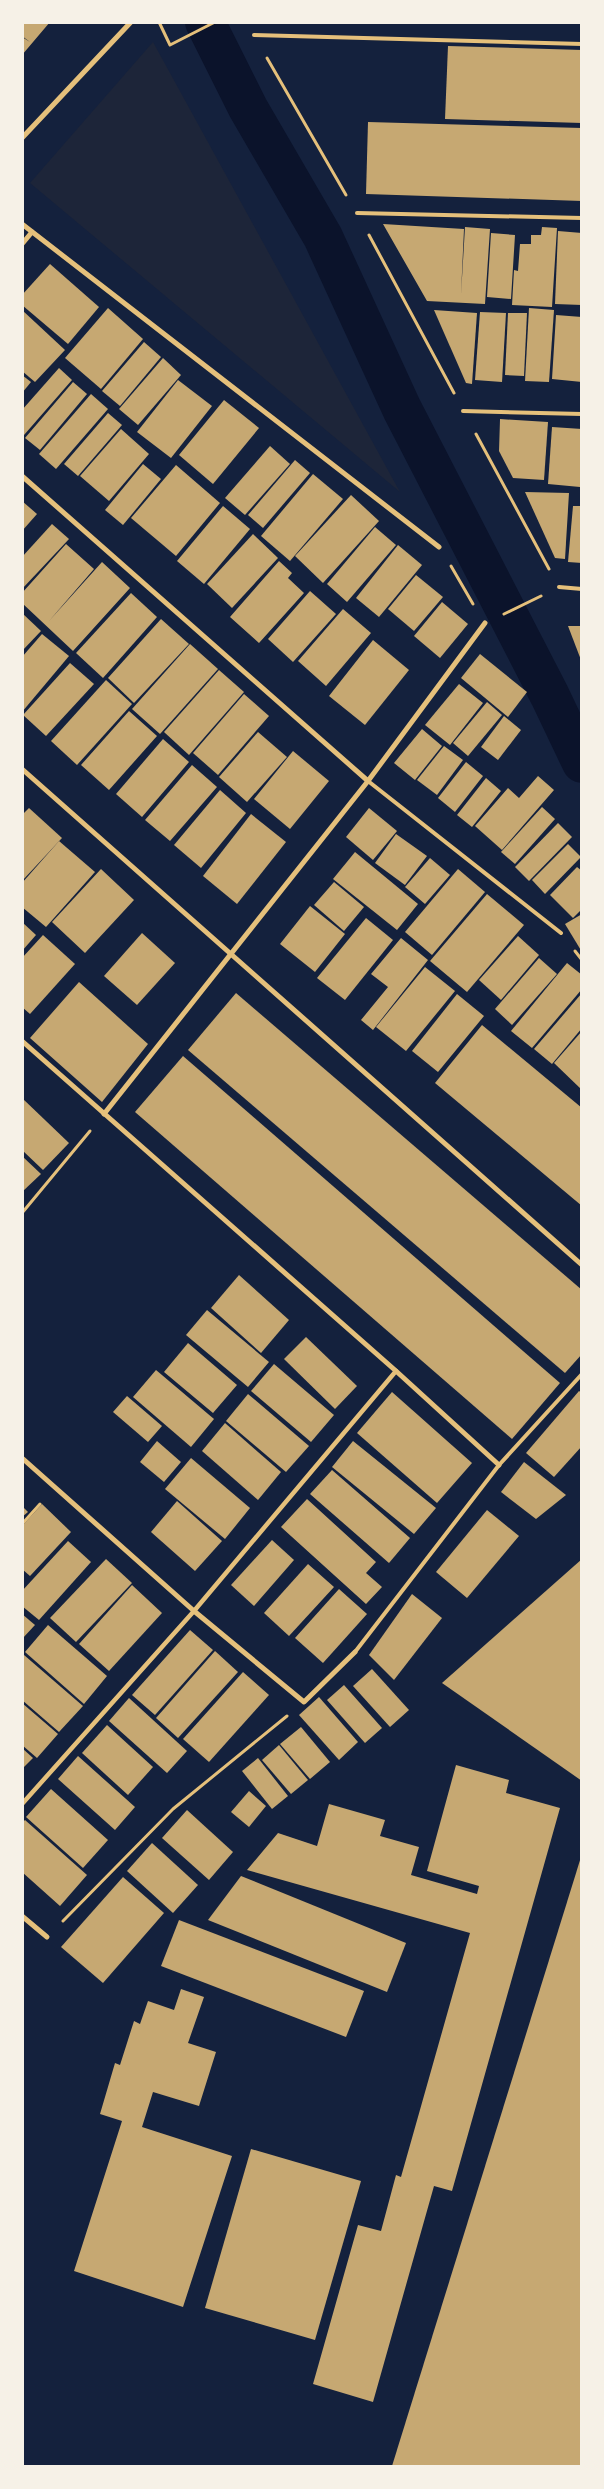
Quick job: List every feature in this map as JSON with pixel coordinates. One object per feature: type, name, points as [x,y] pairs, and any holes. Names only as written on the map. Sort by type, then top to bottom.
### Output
[{"type":"street","points":[[22,138],[131,22]]},
{"type":"street","points":[[22,224],[439,547]]},
{"type":"street","points":[[22,244],[32,232]]},
{"type":"street","points":[[22,476],[368,781]]},
{"type":"street","points":[[104,1114],[368,781],[485,623]]},
{"type":"street","points":[[22,769],[582,1265]]},
{"type":"street","points":[[22,1041],[396,1371],[499,1465]]},
{"type":"street","points":[[22,1804],[194,1611],[396,1371]]},
{"type":"street","points":[[22,1458],[194,1611],[304,1702],[355,1652]]},
{"type":"street","points":[[22,1916],[47,1937]]},
{"type":"lane","points":[[254,35],[582,44]]},
{"type":"lane","points":[[357,213],[582,218]]},
{"type":"lane","points":[[464,411],[582,414]]},
{"type":"lane","points":[[559,587],[582,589]]},
{"type":"lane","points":[[368,781],[561,932]]},
{"type":"lane","points":[[355,1652],[499,1465],[582,1374]]},
{"type":"path","points":[[159,22],[170,44],[215,22]]},
{"type":"path","points":[[254,35],[357,213],[559,587],[485,623],[439,547]]},
{"type":"path","points":[[22,1213],[104,1114]]},
{"type":"path","points":[[47,1937],[173,1809],[304,1702]]},
{"type":"shaded area","points":[[153,42],[400,492],[30,183]]},
{"type":"building","points":[[22,22],[50,22],[22,55],[22,37],[30,42],[22,36]]},
{"type":"building","points":[[448,46],[582,50],[582,123],[445,119]]},
{"type":"building","points":[[368,122],[582,128],[582,201],[366,194]]},
{"type":"building","points":[[383,224],[464,229],[461,295],[465,227],[490,229],[485,304],[427,301]]},
{"type":"building","points":[[542,227],[557,228],[552,307],[512,305],[514,270],[518,271],[520,244],[531,244],[531,235],[541,235]]},
{"type":"building","points":[[558,231],[582,233],[582,305],[555,304]]},
{"type":"building","points":[[491,233],[515,235],[511,299],[487,297]]},
{"type":"building","points":[[50,264],[99,307],[68,344],[22,305],[22,295]]},
{"type":"building","points":[[108,308],[143,339],[101,389],[65,358]]},
{"type":"building","points":[[529,308],[554,310],[549,382],[525,381]]},
{"type":"building","points":[[22,310],[65,350],[35,382],[22,371]]},
{"type":"building","points":[[434,310],[477,313],[472,384],[466,383]]},
{"type":"building","points":[[480,312],[506,313],[502,382],[475,380]]},
{"type":"building","points":[[508,313],[527,313],[524,376],[505,375]]},
{"type":"building","points":[[556,315],[582,317],[582,382],[552,379]]},
{"type":"building","points":[[144,342],[161,357],[120,406],[102,391]]},
{"type":"building","points":[[163,358],[181,375],[138,425],[119,409]]},
{"type":"building","points":[[59,368],[72,380],[24,435],[22,410]]},
{"type":"building","points":[[22,375],[31,382],[22,393]]},
{"type":"building","points":[[178,380],[212,406],[171,458],[137,432]]},
{"type":"building","points":[[73,382],[87,394],[40,450],[25,438]]},
{"type":"building","points":[[91,394],[108,409],[56,469],[39,454]]},
{"type":"building","points":[[224,400],[259,428],[213,484],[179,455]]},
{"type":"building","points":[[108,413],[122,425],[78,476],[64,464]]},
{"type":"building","points":[[500,419],[548,422],[544,480],[513,478],[499,451]]},
{"type":"building","points":[[552,427],[582,429],[580,487],[548,484]]},
{"type":"building","points":[[121,429],[149,454],[109,501],[80,476]]},
{"type":"building","points":[[270,446],[290,464],[245,515],[225,498]]},
{"type":"building","points":[[295,460],[310,473],[263,528],[248,515]]},
{"type":"building","points":[[143,464],[161,479],[123,525],[105,510]]},
{"type":"building","points":[[176,465],[220,503],[176,556],[131,518]]},
{"type":"building","points":[[313,474],[343,499],[290,561],[261,536]]},
{"type":"building","points":[[525,492],[569,493],[565,559],[555,558]]},
{"type":"building","points":[[351,495],[379,521],[323,583],[295,556]]},
{"type":"building","points":[[22,501],[37,514],[22,531]]},
{"type":"building","points":[[223,506],[250,529],[204,584],[177,561]]},
{"type":"building","points":[[573,506],[582,506],[582,563],[568,562]]},
{"type":"building","points":[[52,524],[69,539],[22,589],[22,557]]},
{"type":"building","points":[[375,527],[396,545],[347,602],[327,584]]},
{"type":"building","points":[[253,534],[278,558],[232,608],[207,584]]},
{"type":"building","points":[[66,544],[94,569],[49,621],[102,562],[130,588],[73,651],[22,603],[22,593]]},
{"type":"building","points":[[398,545],[422,565],[379,617],[356,598]]},
{"type":"building","points":[[279,561],[292,573],[288,578],[304,593],[259,643],[230,617]]},
{"type":"building","points":[[416,575],[443,597],[414,631],[388,609]]},
{"type":"building","points":[[310,591],[336,614],[293,662],[268,639]]},
{"type":"building","points":[[131,593],[157,617],[103,678],[76,653]]},
{"type":"building","points":[[442,602],[468,624],[440,658],[414,636]]},
{"type":"building","points":[[343,609],[371,633],[326,686],[298,661]]},
{"type":"building","points":[[22,613],[41,631],[22,651]]},
{"type":"building","points":[[161,619],[189,644],[134,703],[108,678]]},
{"type":"building","points":[[568,626],[582,626],[582,660],[581,660]]},
{"type":"building","points":[[42,634],[69,656],[22,712],[22,657]]},
{"type":"building","points":[[373,640],[409,670],[365,725],[329,696]]},
{"type":"building","points":[[190,644],[218,669],[160,734],[132,709]]},
{"type":"building","points":[[480,654],[527,692],[508,717],[461,678]]},
{"type":"building","points":[[70,663],[94,684],[46,736],[23,715]]},
{"type":"building","points":[[219,670],[244,692],[189,755],[164,732]]},
{"type":"building","points":[[106,680],[132,704],[77,765],[51,741]]},
{"type":"building","points":[[459,684],[483,703],[450,745],[425,725]]},
{"type":"building","points":[[244,694],[269,716],[218,775],[193,753]]},
{"type":"building","points":[[487,702],[502,715],[468,756],[453,743]]},
{"type":"building","points":[[129,711],[157,736],[109,790],[81,765]]},
{"type":"building","points":[[504,716],[521,730],[498,760],[481,747]]},
{"type":"building","points":[[422,729],[442,746],[415,780],[394,763]]},
{"type":"building","points":[[258,732],[287,757],[247,802],[219,777]]},
{"type":"building","points":[[163,739],[189,762],[142,817],[116,794]]},
{"type":"building","points":[[444,746],[463,760],[437,795],[417,780]]},
{"type":"building","points":[[293,751],[329,781],[290,829],[254,799]]},
{"type":"building","points":[[466,762],[483,776],[455,812],[438,798]]},
{"type":"building","points":[[192,765],[217,787],[170,841],[145,820]]},
{"type":"building","points":[[538,776],[554,790],[502,850],[475,826],[508,788],[519,798]]},
{"type":"building","points":[[486,778],[501,791],[472,827],[457,815]]},
{"type":"building","points":[[220,790],[246,813],[201,868],[174,845]]},
{"type":"building","points":[[542,807],[555,819],[515,864],[501,852]]},
{"type":"building","points":[[29,808],[62,838],[22,881],[22,815]]},
{"type":"building","points":[[369,808],[397,831],[373,860],[346,837]]},
{"type":"building","points":[[251,814],[286,842],[237,904],[203,876]]},
{"type":"building","points":[[558,823],[572,837],[529,881],[515,867]]},
{"type":"building","points":[[396,834],[427,856],[405,885],[375,863]]},
{"type":"building","points":[[59,841],[95,872],[46,927],[22,907],[22,883]]},
{"type":"building","points":[[568,844],[581,857],[545,894],[532,880]]},
{"type":"building","points":[[355,852],[418,904],[397,930],[333,879]]},
{"type":"building","points":[[430,858],[450,875],[425,904],[405,887]]},
{"type":"building","points":[[577,867],[582,871],[582,909],[573,918],[550,895]]},
{"type":"building","points":[[101,869],[134,900],[85,953],[52,922]]},
{"type":"building","points":[[458,869],[485,892],[432,955],[405,932]]},
{"type":"building","points":[[334,882],[364,907],[344,931],[314,905]]},
{"type":"building","points":[[487,894],[524,925],[467,992],[430,961]]},
{"type":"building","points":[[310,906],[345,934],[315,972],[280,944]]},
{"type":"building","points":[[582,914],[582,952],[565,924]]},
{"type":"building","points":[[366,918],[393,940],[345,1000],[317,978]]},
{"type":"building","points":[[22,922],[36,935],[22,951]]},
{"type":"building","points":[[142,933],[175,963],[137,1005],[104,976]]},
{"type":"building","points":[[43,935],[75,964],[30,1014],[22,1007],[22,958]]},
{"type":"building","points":[[518,936],[539,955],[501,1000],[479,980]]},
{"type":"building","points":[[401,938],[428,960],[373,1030],[361,1020],[388,987],[371,974]]},
{"type":"building","points":[[539,958],[557,974],[512,1025],[495,1009]]},
{"type":"building","points":[[567,963],[582,975],[582,989],[532,1048],[511,1031]]},
{"type":"building","points":[[425,967],[455,991],[406,1051],[376,1027]]},
{"type":"building","points":[[79,982],[148,1044],[102,1102],[30,1038]]},
{"type":"building","points":[[236,993],[582,1290],[582,1354],[565,1373],[188,1050]]},
{"type":"building","points":[[582,993],[582,1028],[552,1064],[534,1049]]},
{"type":"building","points":[[457,994],[484,1016],[438,1072],[412,1051]]},
{"type":"building","points":[[482,1025],[582,1108],[582,1206],[435,1083]]},
{"type":"building","points":[[582,1031],[582,1090],[554,1063]]},
{"type":"building","points":[[183,1056],[560,1383],[512,1439],[135,1112]]},
{"type":"building","points":[[22,1098],[69,1143],[43,1170],[22,1150]]},
{"type":"building","points":[[22,1156],[41,1174],[22,1192]]},
{"type":"building","points":[[239,1275],[289,1320],[261,1353],[211,1308]]},
{"type":"building","points":[[207,1310],[269,1362],[248,1387],[186,1335]]},
{"type":"building","points":[[306,1337],[357,1386],[335,1409],[284,1359]]},
{"type":"building","points":[[188,1343],[237,1385],[213,1413],[164,1372]]},
{"type":"building","points":[[274,1364],[334,1415],[311,1442],[251,1391]]},
{"type":"building","points":[[156,1370],[214,1419],[191,1447],[133,1397]]},
{"type":"building","points":[[579,1391],[582,1393],[582,1446],[554,1477],[526,1453]]},
{"type":"building","points":[[392,1392],[472,1463],[437,1503],[357,1433]]},
{"type":"building","points":[[248,1394],[309,1446],[286,1472],[226,1421]]},
{"type":"building","points":[[127,1396],[162,1426],[148,1442],[113,1412]]},
{"type":"building","points":[[225,1423],[281,1472],[258,1500],[202,1451]]},
{"type":"building","points":[[157,1441],[181,1462],[164,1482],[140,1462]]},
{"type":"building","points":[[353,1441],[436,1508],[414,1534],[332,1467]]},
{"type":"building","points":[[191,1458],[250,1508],[225,1539],[165,1489]]},
{"type":"building","points":[[524,1462],[566,1495],[536,1519],[501,1492]]},
{"type":"building","points":[[332,1470],[410,1538],[389,1563],[310,1494]]},
{"type":"building","points":[[307,1499],[376,1562],[366,1573],[382,1587],[366,1604],[281,1527]]},
{"type":"building","points":[[177,1501],[222,1541],[195,1571],[151,1532]]},
{"type":"building","points":[[42,1504],[71,1532],[30,1576],[22,1569],[22,1526]]},
{"type":"building","points":[[22,1506],[28,1512],[22,1517]]},
{"type":"building","points":[[487,1510],[519,1536],[467,1598],[436,1572]]},
{"type":"building","points":[[272,1540],[294,1560],[254,1606],[231,1585]]},
{"type":"building","points":[[68,1541],[91,1562],[39,1620],[22,1606],[22,1591]]},
{"type":"building","points":[[106,1559],[132,1583],[76,1642],[50,1618]]},
{"type":"building","points":[[582,1559],[582,1781],[442,1683]]},
{"type":"building","points":[[308,1564],[334,1587],[289,1636],[264,1613]]},
{"type":"building","points":[[132,1585],[162,1613],[109,1671],[79,1644]]},
{"type":"building","points":[[339,1589],[367,1614],[323,1663],[295,1638]]},
{"type":"building","points":[[412,1594],[442,1618],[394,1680],[369,1655]]},
{"type":"building","points":[[22,1614],[35,1625],[22,1639]]},
{"type":"building","points":[[48,1625],[107,1676],[84,1704],[25,1652]]},
{"type":"building","points":[[190,1630],[213,1650],[155,1715],[132,1695]]},
{"type":"building","points":[[215,1651],[238,1672],[178,1738],[156,1718]]},
{"type":"building","points":[[24,1655],[83,1706],[59,1732],[22,1700]]},
{"type":"building","points":[[372,1669],[409,1710],[390,1727],[353,1686]]},
{"type":"building","points":[[243,1672],[269,1695],[209,1762],[183,1739]]},
{"type":"building","points":[[344,1685],[382,1728],[365,1743],[327,1700]]},
{"type":"building","points":[[319,1697],[358,1742],[339,1760],[299,1715]]},
{"type":"building","points":[[129,1698],[187,1751],[167,1773],[109,1721]]},
{"type":"building","points":[[22,1703],[58,1734],[37,1758],[22,1745]]},
{"type":"building","points":[[107,1725],[153,1767],[128,1795],[82,1753]]},
{"type":"building","points":[[301,1727],[330,1762],[310,1779],[280,1744]]},
{"type":"building","points":[[279,1745],[308,1780],[291,1794],[262,1760]]},
{"type":"building","points":[[22,1748],[33,1758],[22,1769]]},
{"type":"building","points":[[78,1756],[135,1807],[115,1830],[58,1779]]},
{"type":"building","points":[[258,1758],[288,1796],[272,1809],[242,1771]]},
{"type":"building","points":[[456,1765],[509,1780],[506,1793],[560,1808],[452,2191],[434,2186],[373,2402],[313,2384],[358,2225],[381,2231],[396,2175],[401,2177],[470,1933],[247,1870],[278,1833],[317,1846],[329,1804],[385,1820],[380,1836],[419,1847],[411,1875],[477,1894],[479,1886],[427,1871]]},
{"type":"building","points":[[51,1789],[108,1840],[83,1868],[26,1817]]},
{"type":"building","points":[[249,1791],[266,1806],[249,1827],[231,1812]]},
{"type":"building","points":[[187,1810],[233,1852],[209,1880],[162,1838]]},
{"type":"building","points":[[25,1820],[87,1875],[60,1906],[22,1872],[22,1823]]},
{"type":"building","points":[[152,1843],[198,1885],[173,1913],[127,1871]]},
{"type":"building","points":[[581,1857],[582,2466],[392,2466]]},
{"type":"building","points":[[241,1876],[406,1943],[387,1992],[208,1920]]},
{"type":"building","points":[[123,1877],[164,1913],[103,1983],[61,1947]]},
{"type":"building","points":[[179,1920],[364,1991],[346,2037],[161,1966]]},
{"type":"building","points":[[181,1989],[204,1997],[188,2043],[216,2052],[199,2106],[153,2092],[142,2127],[232,2156],[183,2307],[74,2271],[122,2121],[100,2114],[115,2063],[120,2065],[134,2021],[140,2024],[148,2001],[174,2010]]},
{"type":"building","points":[[251,2149],[361,2181],[315,2340],[205,2308]]},
{"type":"waterway","points":[[205,22],[248,108],[323,237],[402,409],[550,696],[582,763]]}]
